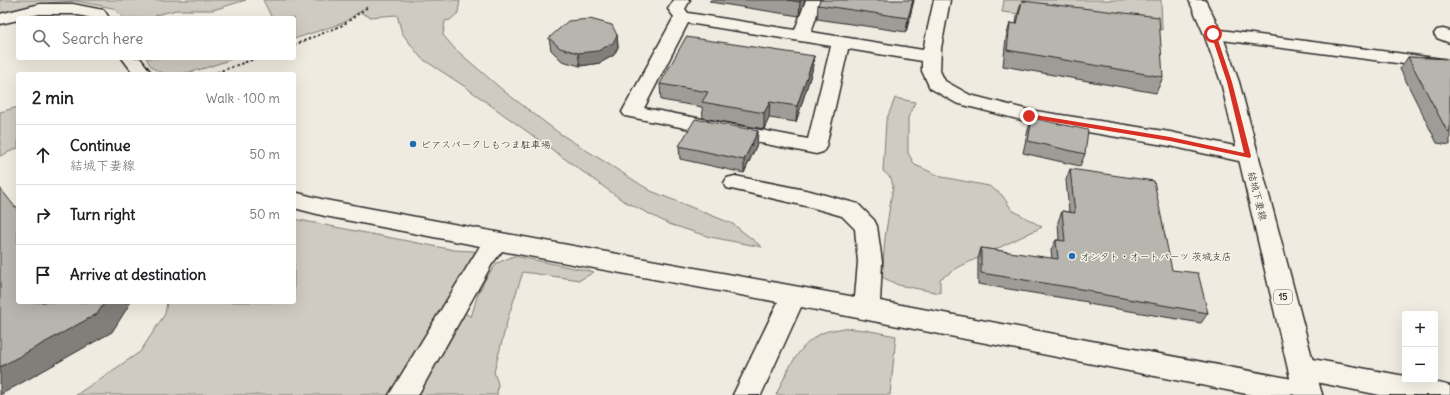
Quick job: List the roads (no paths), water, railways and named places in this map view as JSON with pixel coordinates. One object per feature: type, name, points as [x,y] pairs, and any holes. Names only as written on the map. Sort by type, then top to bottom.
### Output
[{"type":"street","points":[[801,36],[814,0]]},
{"type":"street","points":[[942,0],[932,48],[931,71],[937,84],[963,100],[1029,116],[1170,139],[1248,156]]},
{"type":"street","name":"結城下妻線","points":[[1197,0],[1213,34],[1230,82],[1308,394]]},
{"type":"street","points":[[841,43],[816,148],[632,112],[682,8],[801,36],[932,57]]},
{"type":"street","points":[[0,19],[40,9],[73,9],[98,14],[100,16]]},
{"type":"street","points":[[1213,34],[1450,65]]},
{"type":"street","points":[[132,60],[142,72]]},
{"type":"street","points":[[735,183],[810,199],[850,210],[866,226],[870,262],[867,309]]},
{"type":"street","points":[[296,201],[325,208],[867,309],[1308,394]]},
{"type":"street","points":[[403,395],[496,240]]},
{"type":"street","points":[[747,395],[794,296]]},
{"type":"street","points":[[1301,368],[1440,395]]},
{"type":"place","name":"ビアスパークしもつま駐車場","points":[[413,144]]},
{"type":"place","name":"オンタト・オートパーツ 茨城支店","points":[[1072,256]]}]
